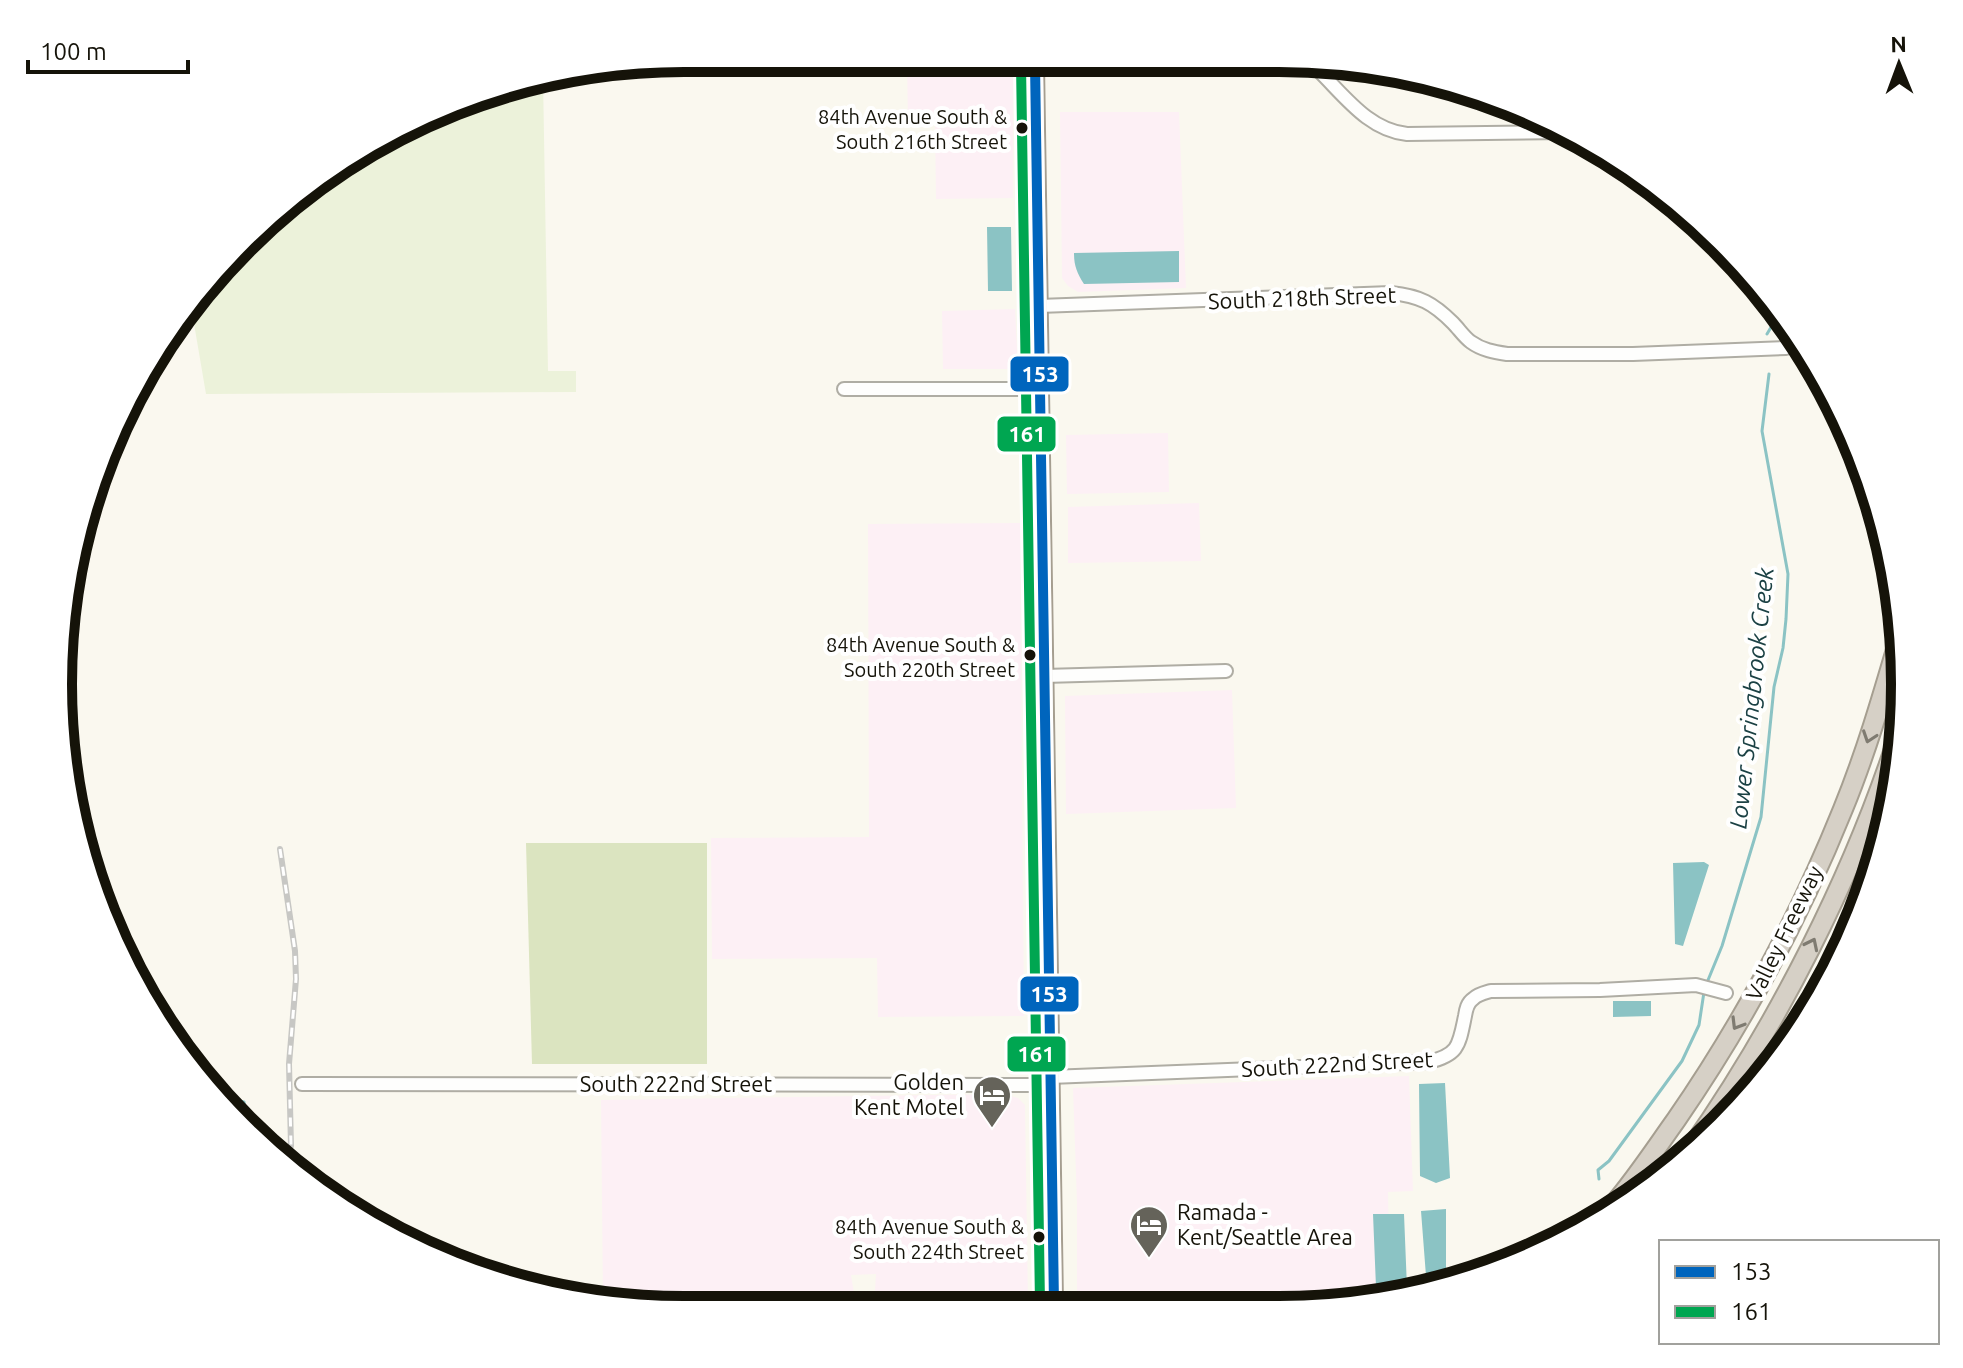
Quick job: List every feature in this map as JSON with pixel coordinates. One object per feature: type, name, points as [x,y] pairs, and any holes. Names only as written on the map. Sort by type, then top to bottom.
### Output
[{"type":"highway","name":"Valley Freeway","points":[[1626,1188],[1703,1081],[1794,920],[1843,809],[1891,668]]},
{"type":"highway","name":"Valley Freeway","points":[[1712,1117],[1806,956],[1840,886],[1884,775]]},
{"type":"main road","points":[[1035,72],[1054,1296]]},
{"type":"main road","points":[[1053,1277],[1061,1296]]},
{"type":"main road","points":[[1048,1296],[1053,1277]]},
{"type":"street","points":[[1321,73],[1368,120],[1394,133],[1544,132]]},
{"type":"street","name":"South 218th Street","points":[[1039,306],[1391,293],[1425,300],[1439,309],[1471,342],[1487,350],[1507,354],[1633,354],[1786,348]]},
{"type":"street","points":[[844,389],[1040,389]]},
{"type":"street","points":[[1044,676],[1226,671]]},
{"type":"street","name":"South 222nd Street","points":[[302,1084],[1050,1081],[1428,1062],[1442,1059],[1453,1052],[1459,1044],[1468,1004],[1479,994],[1491,991],[1614,990],[1696,985],[1726,993]]},
{"type":"shaded area","points":[[907,72],[1013,72],[1013,198],[936,199],[935,123],[908,123]]},
{"type":"shaded area","points":[[1060,112],[1179,112],[1186,288],[1078,292],[1062,278]]},
{"type":"shaded area","points":[[1015,309],[1018,369],[943,369],[942,311]]},
{"type":"shaded area","points":[[1168,433],[1169,492],[1067,494],[1066,435]]},
{"type":"shaded area","points":[[1199,503],[1201,561],[1068,563],[1068,507]]},
{"type":"shaded area","points":[[1020,523],[1024,1016],[878,1017],[877,958],[712,959],[711,838],[869,837],[868,524]]},
{"type":"shaded area","points":[[1232,690],[1236,808],[1066,814],[1065,696]]},
{"type":"shaded area","points":[[1409,1076],[1413,1191],[1388,1192],[1390,1285],[1319,1295],[1077,1296],[1073,1088]]},
{"type":"shaded area","points":[[1003,1094],[1018,1098],[1025,1105],[1028,1296],[875,1296],[876,1274],[851,1275],[854,1293],[851,1296],[684,1296],[603,1291],[601,1100]]},
{"type":"green space","points":[[543,89],[548,371],[576,371],[576,392],[206,394],[193,318],[224,280],[280,224],[344,175],[413,135],[487,104]]},
{"type":"green space","points":[[526,843],[707,843],[707,1064],[532,1064]]},
{"type":"water","points":[[987,227],[1011,227],[1012,291],[988,291]]},
{"type":"water","points":[[1179,251],[1179,282],[1084,284],[1074,258],[1074,253]]},
{"type":"water","points":[[1704,862],[1709,865],[1683,946],[1675,944],[1673,863]]},
{"type":"water","points":[[1613,1001],[1651,1001],[1651,1016],[1613,1017]]},
{"type":"water","points":[[1445,1083],[1450,1178],[1436,1183],[1420,1176],[1419,1084]]},
{"type":"water","points":[[1446,1209],[1446,1272],[1426,1278],[1421,1211]]},
{"type":"water","points":[[1373,1214],[1404,1214],[1407,1282],[1376,1287]]},
{"type":"waterway","name":"Lower Springbrook Creek","points":[[1767,334],[1773,323]]},
{"type":"waterway","name":"Lower Springbrook Creek","points":[[1706,985],[1722,946],[1761,817],[1774,687],[1786,619],[1788,574],[1762,431],[1769,374]]},
{"type":"waterway","name":"Lower Springbrook Creek","points":[[1599,1179],[1598,1170],[1609,1161],[1682,1061],[1699,1025],[1704,992]]},
{"type":"waterway","points":[[235,1100],[244,1102],[245,1111]]},
{"type":"railway","points":[[280,849],[295,951],[296,979],[289,1064],[291,1146]]},
{"type":"transit line","name":"161","points":[[1021,72],[1040,1296]]},
{"type":"transit line","name":"153","points":[[1035,72],[1054,1296]]},
{"type":"place","name":"84th Avenue South & South 216th Street","points":[[1022,128]]},
{"type":"place","name":"84th Avenue South & South 220th Street","points":[[1030,655]]},
{"type":"place","name":"Golden Kent Motel","points":[[992,1129]]},
{"type":"place","name":"84th Avenue South & South 224th Street","points":[[1039,1237]]},
{"type":"place","name":"Ramada - Kent/Seattle Area","points":[[1149,1259]]}]
